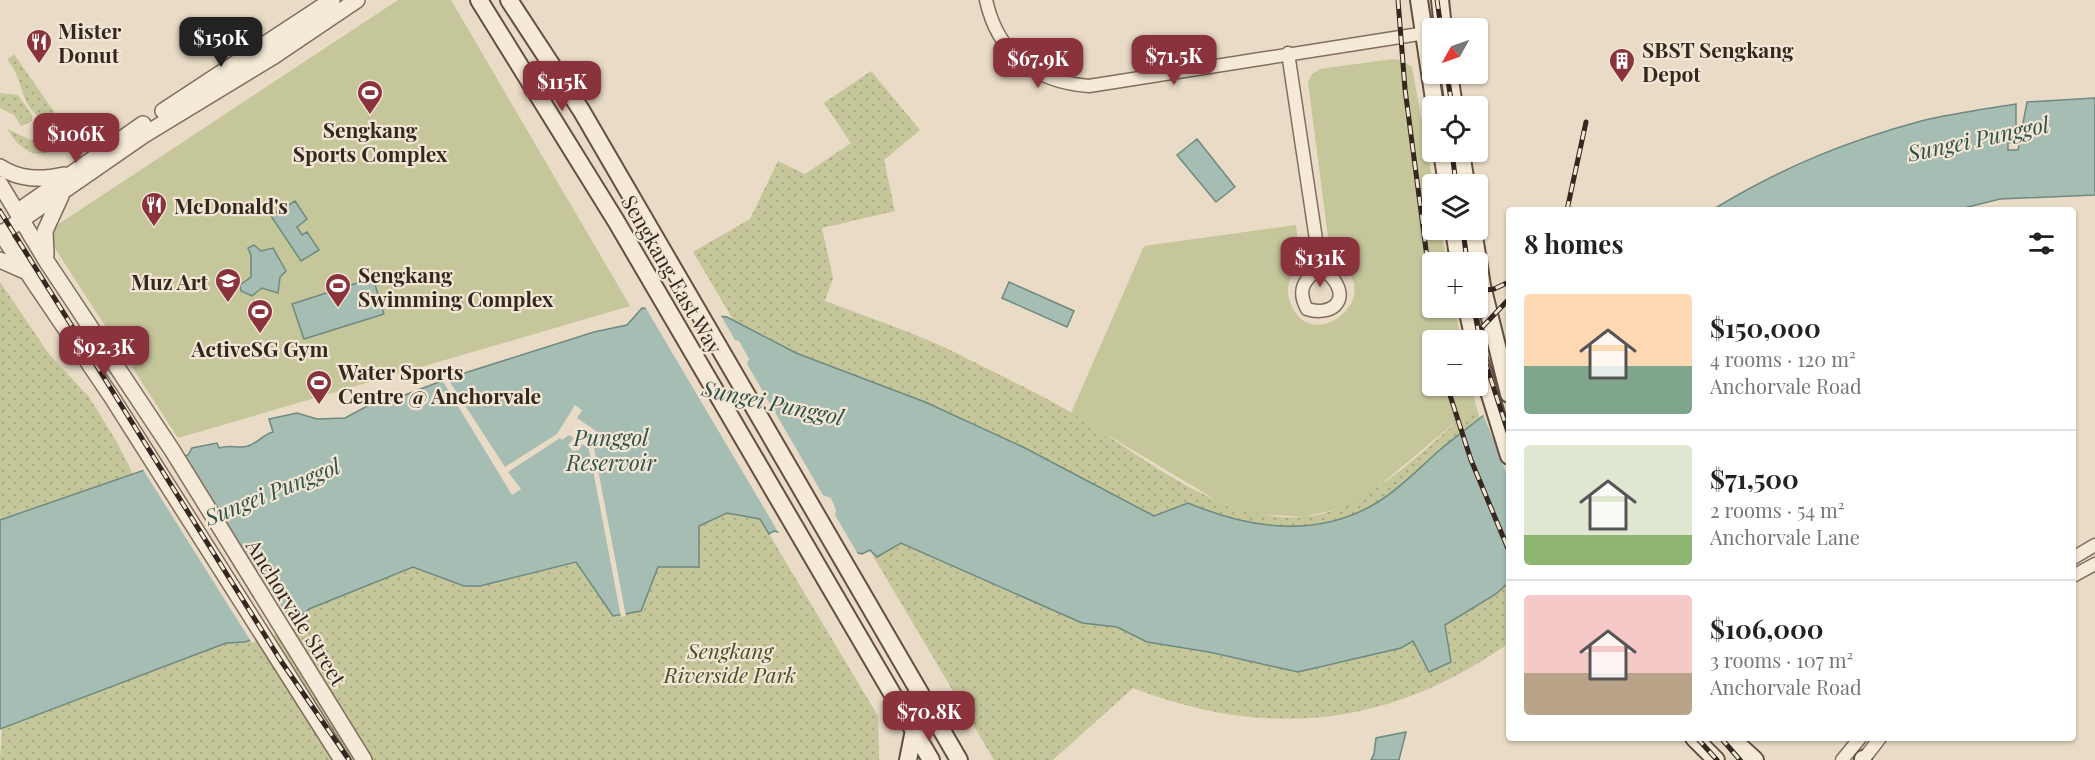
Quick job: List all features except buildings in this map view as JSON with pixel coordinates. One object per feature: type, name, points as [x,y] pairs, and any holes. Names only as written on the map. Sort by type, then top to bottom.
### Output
[{"type":"main road","name":"Sengkang East Way","points":[[510,0],[581,110],[639,208],[959,760]]},
{"type":"main road","points":[[1419,0],[1424,18]]},
{"type":"main road","points":[[1440,0],[1442,18]]},
{"type":"main road","name":"Sengkang East Way","points":[[480,2],[616,220],[931,760]]},
{"type":"main road","points":[[1475,240],[1482,286],[1506,384]]},
{"type":"main road","points":[[1488,394],[1506,447]]},
{"type":"main road","points":[[908,760],[911,725]]},
{"type":"main road","points":[[1697,741],[1716,760]]},
{"type":"main road","points":[[1734,741],[1755,760]]},
{"type":"street","points":[[0,232],[67,175],[332,0]]},
{"type":"street","points":[[19,216],[64,191],[144,135],[274,56],[357,0]]},
{"type":"street","points":[[986,0],[990,20],[1001,41],[1020,61],[1041,74],[1065,84],[1089,86],[1422,33]]},
{"type":"street","points":[[1288,53],[1320,266]]},
{"type":"street","points":[[0,167],[8,172],[38,179],[67,175]]},
{"type":"street","name":"Anchorvale Street","points":[[0,183],[47,262],[131,387],[364,760]]},
{"type":"street","points":[[47,262],[45,231],[64,191]]},
{"type":"street","name":"Anchorvale Street","points":[[0,232],[111,396],[342,760]]},
{"type":"street","points":[[0,260],[27,272]]},
{"type":"street","points":[[2076,556],[2095,545]]},
{"type":"street","points":[[2076,574],[2095,564]]},
{"type":"street","points":[[1842,760],[1858,741]]},
{"type":"street","points":[[1863,760],[1878,741]]},
{"type":"green space","name":"Sengkang Sports Complex","points":[[398,0],[451,0],[630,306],[178,438],[45,233]]},
{"type":"green space","points":[[14,54],[57,116],[49,122],[32,110],[27,102],[17,76],[7,60]]},
{"type":"green space","points":[[1393,59],[1401,60],[1412,67],[1422,123],[1422,162],[1429,162],[1431,174],[1422,174],[1422,240],[1443,240],[1445,252],[1422,252],[1422,318],[1457,318],[1459,330],[1422,330],[1422,396],[1474,396],[1476,405],[1367,496],[1342,508],[1304,517],[1252,514],[1216,500],[1071,413],[1144,246],[1296,225],[1301,265],[1290,282],[1288,297],[1300,318],[1314,325],[1329,323],[1342,314],[1352,302],[1355,288],[1348,273],[1331,260],[1308,82],[1312,74],[1320,69]]},
{"type":"green space","points":[[871,71],[920,130],[884,160],[895,211],[822,228],[833,278],[825,301],[927,340],[1030,390],[1072,413],[1182,483],[1211,498],[1241,509],[1272,516],[1304,517],[1328,512],[1351,503],[1374,490],[1418,456],[1476,405],[1486,440],[1506,484],[1506,645],[1464,671],[1419,693],[1373,708],[1327,716],[1280,719],[1232,715],[1183,704],[1133,688],[1053,760],[994,760],[693,252],[750,219],[778,161],[805,174],[851,143],[824,103]]},
{"type":"green space","points":[[0,93],[18,95],[32,115],[32,121],[21,126],[14,115],[0,108]]},
{"type":"green space","points":[[7,129],[33,141],[34,135],[45,134],[46,139],[52,138],[55,149],[47,153],[33,153],[21,146]]},
{"type":"green space","points":[[0,282],[49,354],[89,397],[133,474],[0,520]]},
{"type":"green space","name":"Sengkang Riverside Park","points":[[727,513],[760,519],[878,716],[879,760],[0,760],[2,728],[226,643],[245,642],[292,625],[309,609],[413,567],[464,586],[480,586],[576,563],[613,615],[658,567],[699,566],[699,526]]},
{"type":"water","name":"Sungei Punggol","points":[[2095,98],[2095,195],[2000,199],[1968,207],[1717,207],[1763,181],[1839,147],[1893,129],[1945,116],[2016,104],[2016,142],[2008,143],[2008,150],[2018,150],[2027,102]]},
{"type":"water","points":[[1197,139],[1235,187],[1216,202],[1177,155]]},
{"type":"water","name":"Sengkang Swimming Complex","points":[[295,201],[307,219],[297,227],[302,235],[307,232],[319,250],[301,261],[271,216]]},
{"type":"water","points":[[254,245],[261,251],[273,248],[286,271],[280,277],[278,293],[262,288],[252,296],[241,291],[240,285],[251,277],[251,255],[248,248]]},
{"type":"water","name":"Sengkang Swimming Complex","points":[[373,278],[384,314],[304,339],[292,304]]},
{"type":"water","points":[[1009,282],[1074,311],[1067,327],[1002,298]]},
{"type":"water","name":"Punggol Reservoir","points":[[642,308],[727,317],[796,353],[925,402],[1025,448],[1154,516],[1188,503],[1235,519],[1284,526],[1332,521],[1355,514],[1395,490],[1506,396],[1506,585],[1496,594],[1445,625],[1451,662],[1429,672],[1413,641],[1401,648],[1298,672],[1209,652],[1147,642],[1117,627],[1082,623],[901,543],[877,557],[870,550],[862,554],[774,531],[769,534],[760,519],[727,513],[699,526],[699,567],[658,567],[641,611],[613,616],[576,562],[480,586],[464,586],[413,567],[309,609],[292,625],[245,642],[226,643],[0,729],[0,520],[188,455],[192,448],[217,443],[219,448],[248,446],[273,432],[269,419],[297,413],[317,419],[345,418],[373,403],[405,395],[452,377],[594,332],[627,325]]},
{"type":"water","points":[[1406,732],[1399,760],[1371,760],[1376,738]]},
{"type":"pier","points":[[644,305],[720,314],[735,340],[739,341],[749,359],[747,364],[823,495],[831,498],[836,510],[835,515],[859,556],[780,535]]},
{"type":"pier","points":[[446,376],[505,467],[557,434],[575,405],[582,410],[577,418],[596,431],[592,438],[626,616],[621,617],[588,444],[585,446],[582,444],[579,450],[573,451],[568,445],[574,438],[569,435],[562,440],[560,438],[508,472],[521,489],[512,495],[441,378]]},
{"type":"pier","points":[[1506,394],[1506,472],[1483,414]]},
{"type":"pier","points":[[181,455],[295,627],[252,643],[142,468]]},
{"type":"railway","points":[[1398,0],[1405,89],[1426,252]]},
{"type":"railway","points":[[1437,0],[1440,18]]},
{"type":"railway","points":[[1449,84],[1450,96]]},
{"type":"railway","points":[[1568,207],[1586,122]]},
{"type":"railway","points":[[1453,162],[1455,174]]},
{"type":"railway","points":[[0,211],[281,661],[349,760]]},
{"type":"railway","points":[[1464,240],[1466,252]]},
{"type":"railway","points":[[1488,290],[1506,283]]},
{"type":"railway","points":[[1480,330],[1506,302]]},
{"type":"railway","points":[[1476,318],[1482,352],[1506,426]]},
{"type":"railway","points":[[1450,396],[1471,460],[1506,544]]},
{"type":"railway","points":[[1700,741],[1717,760]]},
{"type":"railway","points":[[1724,741],[1740,760]]},
{"type":"place","name":"Mister Donut","points":[[39,65]]},
{"type":"place","name":"SBST Sengkang Depot","points":[[1622,84]]},
{"type":"place","name":"Sengkang Sports Complex","points":[[370,116]]},
{"type":"place","name":"McDonald's","points":[[154,228]]},
{"type":"place","name":"Muz Art","points":[[228,304]]},
{"type":"place","name":"Sengkang Swimming Complex","points":[[338,309]]},
{"type":"place","name":"ActiveSG Gym","points":[[260,335]]},
{"type":"place","name":"Water Sports Centre @ Anchorvale","points":[[319,406]]}]
